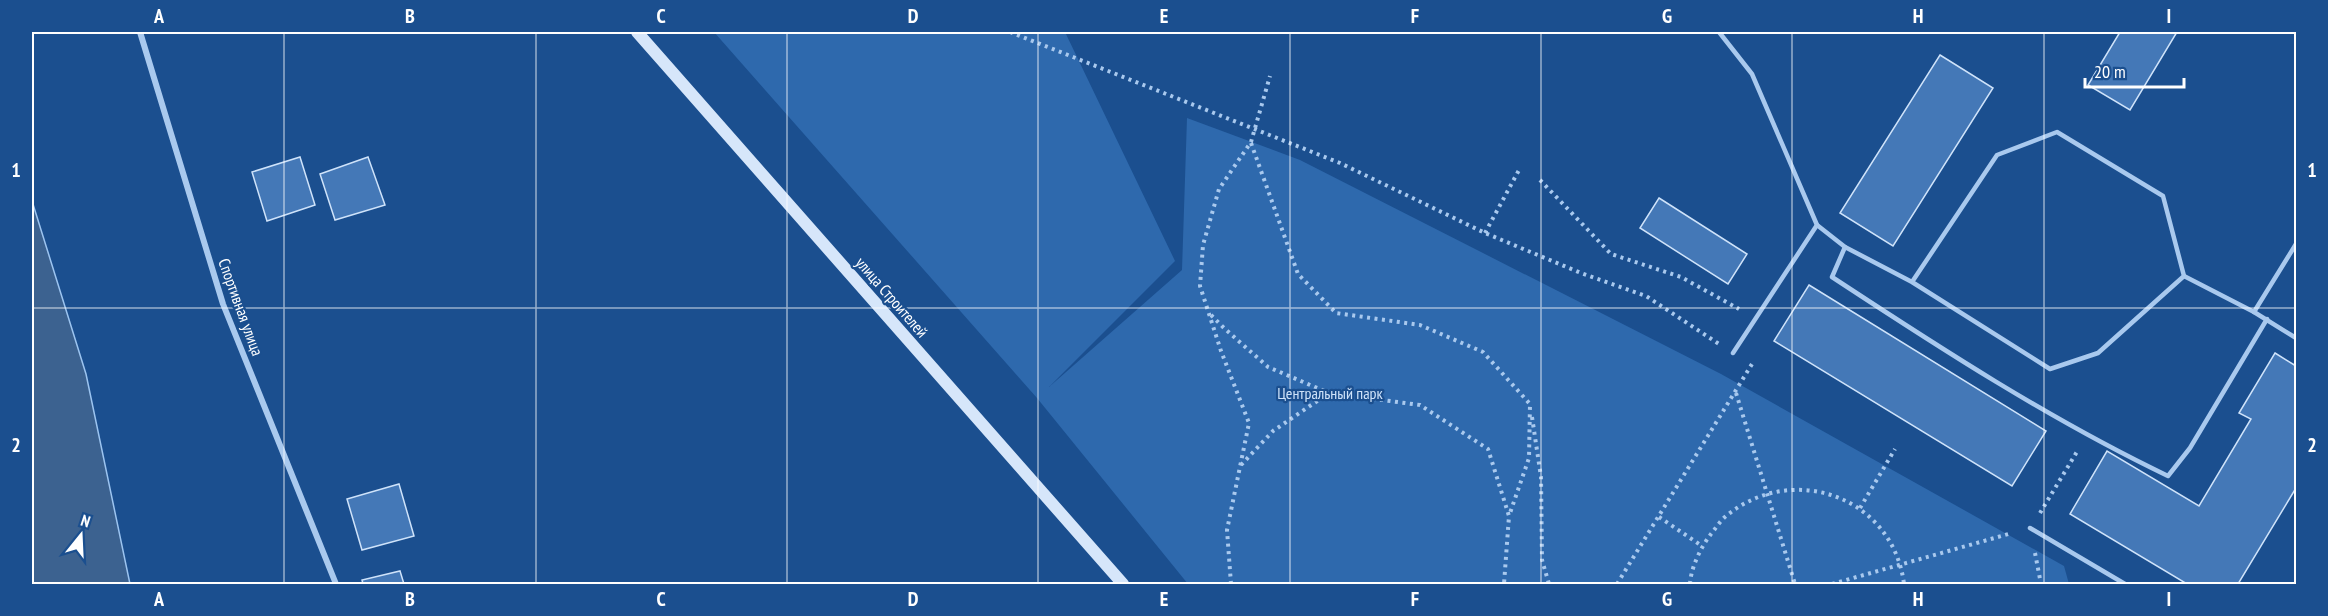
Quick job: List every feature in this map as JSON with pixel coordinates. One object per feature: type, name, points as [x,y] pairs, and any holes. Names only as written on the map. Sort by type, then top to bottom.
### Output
[{"type":"main road","name":"улица Строителей","points":[[637,32],[1123,585]]},
{"type":"street","name":"Спортивная улица","points":[[140,32],[224,304],[336,585]]},
{"type":"lane","points":[[1719,32],[1752,74],[1817,225],[1845,247],[1912,282],[2050,369],[2098,353],[2184,276]]},
{"type":"lane","points":[[1912,282],[1996,155],[2057,132],[2163,196],[2184,276],[2254,312],[2296,338]]},
{"type":"lane","points":[[1732,352],[1817,225]]},
{"type":"lane","points":[[2254,312],[2296,244]]},
{"type":"lane","points":[[1845,247],[1832,277],[1923,337],[2087,435],[2168,476],[2190,448],[2267,320]]},
{"type":"lane","points":[[2030,528],[2126,585]]},
{"type":"path","points":[[1010,32],[1340,163],[1485,233],[1581,273],[1646,296],[1732,352]]},
{"type":"path","points":[[1231,585],[1227,530],[1249,423],[1200,286],[1203,244],[1219,189],[1251,142],[1270,76]]},
{"type":"path","points":[[1251,142],[1264,173],[1298,274],[1336,313],[1420,325],[1483,352],[1530,404],[1541,477],[1542,560],[1549,585]]},
{"type":"path","points":[[1485,233],[1519,170]]},
{"type":"path","points":[[1540,180],[1611,254],[1681,277],[1755,319]]},
{"type":"path","points":[[1209,312],[1268,367],[1329,393],[1420,405],[1488,448],[1509,516]]},
{"type":"path","points":[[1617,585],[1752,364]]},
{"type":"path","points":[[1735,392],[1795,585]]},
{"type":"path","points":[[1241,466],[1273,431],[1329,393]]},
{"type":"path","points":[[1504,585],[1509,516],[1529,458],[1530,404]]},
{"type":"path","points":[[1832,585],[2030,528],[2087,435]]},
{"type":"path","points":[[1860,508],[1895,449]]},
{"type":"path","points":[[1690,585],[1702,546],[1725,517],[1755,498],[1790,489],[1827,493],[1860,508],[1886,533],[1902,565],[1904,585]]},
{"type":"path","points":[[1659,517],[1702,546]]},
{"type":"green space","name":"Центральный парк","points":[[714,32],[1065,32],[1175,261],[1049,387],[1182,270],[1187,118],[1300,160],[1721,374],[2064,566],[2069,584],[1188,584],[1037,398]]},
{"type":"shaded area","points":[[32,201],[86,374],[130,584],[32,584]]},
{"type":"building","points":[[2120,32],[2177,32],[2130,110],[2088,85]]},
{"type":"building","points":[[1940,55],[1993,88],[1893,246],[1840,213]]},
{"type":"building","points":[[300,157],[315,205],[267,221],[252,172]]},
{"type":"building","points":[[368,157],[385,205],[335,220],[320,174]]},
{"type":"building","points":[[1659,198],[1747,254],[1728,284],[1640,228]]},
{"type":"building","points":[[1809,285],[2046,431],[2012,486],[1774,341]]},
{"type":"building","points":[[2275,353],[2296,366],[2296,488],[2238,584],[2187,584],[2070,514],[2107,451],[2199,506],[2251,419],[2239,413]]},
{"type":"building","points":[[399,484],[414,536],[362,550],[347,499]]},
{"type":"building","points":[[400,571],[404,584],[363,584],[362,580]]}]
